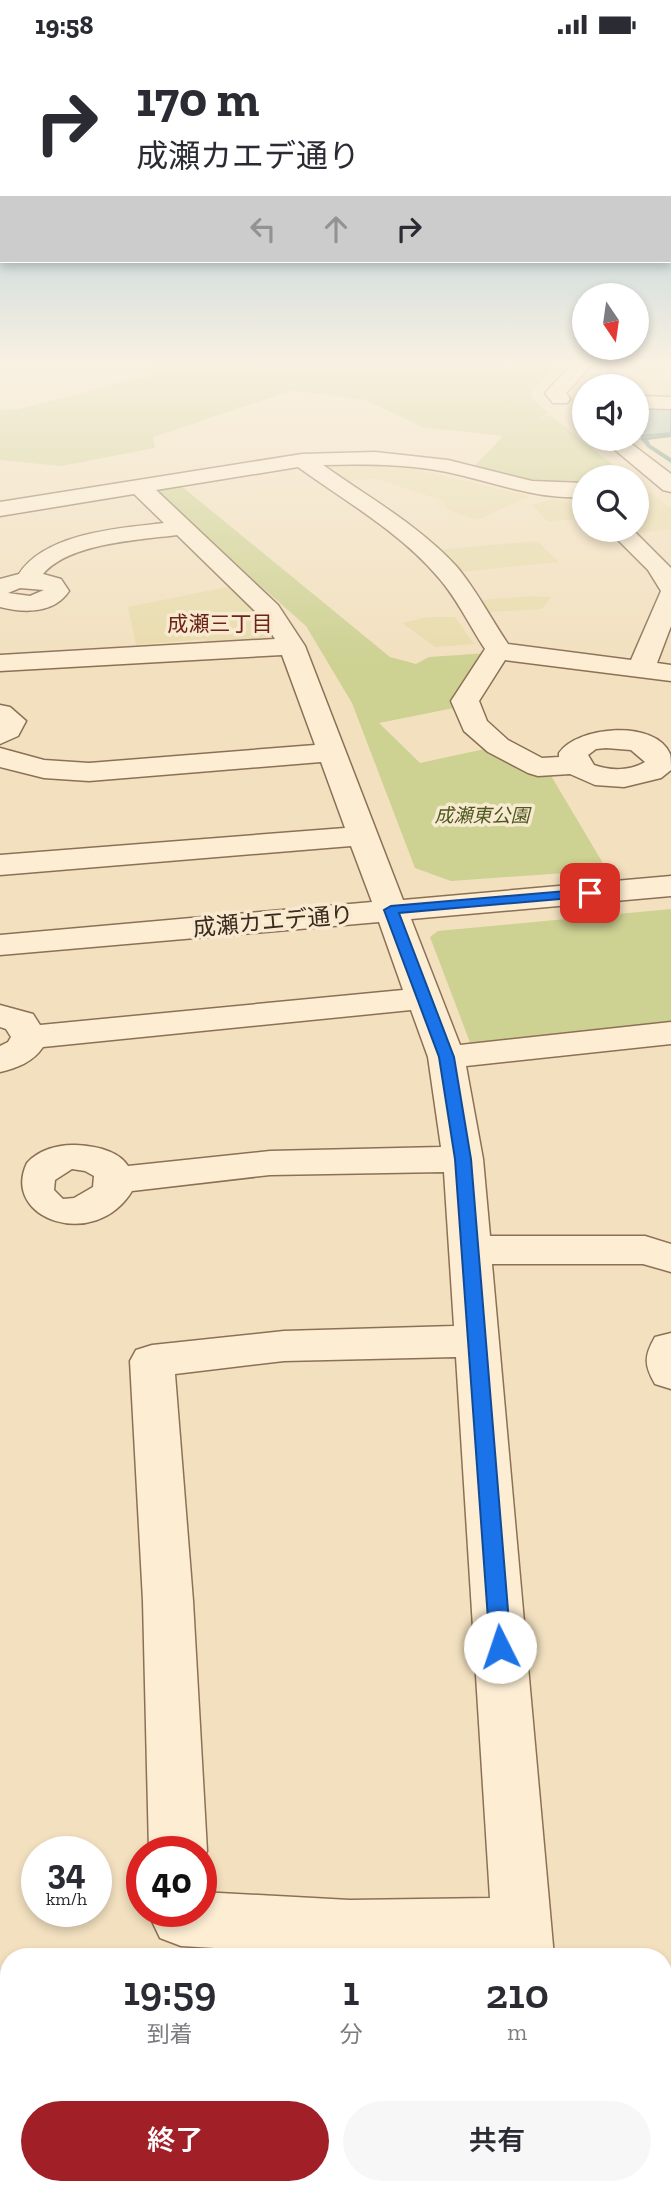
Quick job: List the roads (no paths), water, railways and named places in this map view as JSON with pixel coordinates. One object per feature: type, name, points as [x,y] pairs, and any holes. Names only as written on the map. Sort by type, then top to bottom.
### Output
[{"type":"street","points":[[0,509],[277,464]]},
{"type":"street","points":[[307,464],[438,562],[462,590],[472,613],[499,651],[671,673]]},
{"type":"street","points":[[434,464],[524,487],[572,493]]},
{"type":"street","points":[[644,464],[669,483]]},
{"type":"street","points":[[649,484],[669,483]]},
{"type":"street","points":[[139,486],[269,610],[292,646],[446,1057],[463,1159],[471,1250],[523,1941],[217,1921]]},
{"type":"street","points":[[26,580],[29,571],[41,560],[67,548],[180,528]]},
{"type":"street","points":[[632,542],[658,566],[668,582],[641,669]]},
{"type":"street","points":[[0,588],[26,580],[52,584],[57,591],[49,599],[31,603],[11,603],[0,599]]},
{"type":"street","points":[[0,663],[170,656],[292,646]]},
{"type":"street","points":[[499,651],[492,657],[465,701],[474,725],[498,746],[530,764],[559,768],[577,765]]},
{"type":"street","points":[[0,713],[12,721],[8,730],[0,735]]},
{"type":"street","points":[[0,757],[16,764],[53,771],[100,772],[332,752]]},
{"type":"street","points":[[0,865],[363,836]]},
{"type":"street","name":"成瀬カエデ通り","points":[[0,945],[671,885]]},
{"type":"street","points":[[29,1037],[425,998]]},
{"type":"street","points":[[0,1016],[20,1022],[29,1037]]},
{"type":"street","points":[[446,1057],[671,1033]]},
{"type":"street","points":[[0,1061],[23,1049],[29,1037]]},
{"type":"street","points":[[115,1180],[270,1163],[463,1159]]},
{"type":"street","points":[[471,1250],[645,1250],[671,1258]]},
{"type":"street","points":[[177,1836],[168,1601],[152,1361],[284,1346],[477,1342]]},
{"type":"street","points":[[671,1348],[668,1353],[671,1373]]},
{"type":"district","name":"成瀬三丁目","points":[[220,624]]},
{"type":"park label","name":"成瀬東公園","points":[[482,815]]}]
